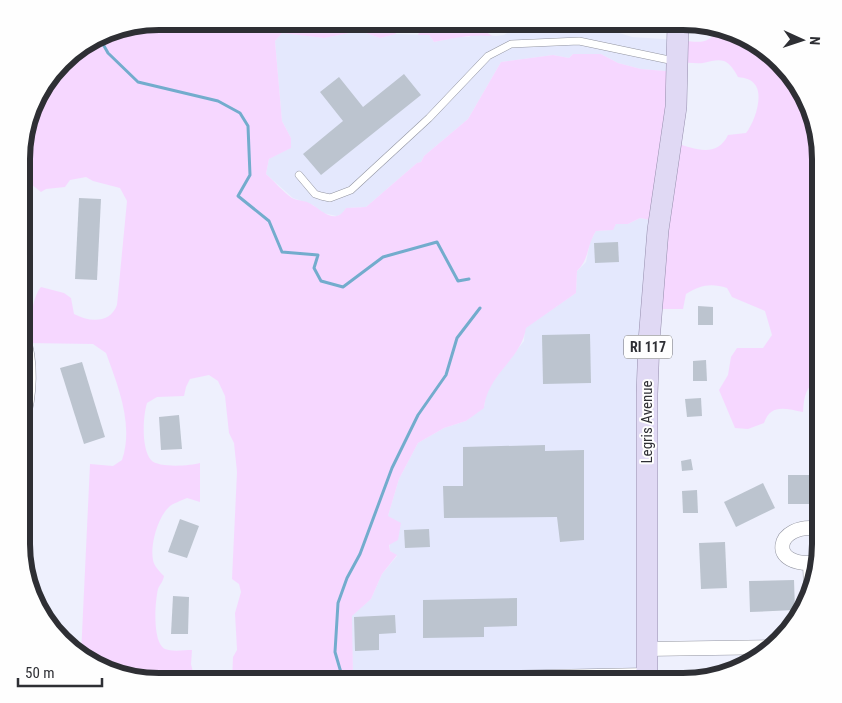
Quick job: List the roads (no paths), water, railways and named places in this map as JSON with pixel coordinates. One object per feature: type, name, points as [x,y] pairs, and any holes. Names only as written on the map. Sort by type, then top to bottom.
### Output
[{"type":"main road","name":"Legris Avenue","points":[[647,673],[647,394],[649,341],[658,230],[676,107],[678,30]]},
{"type":"street","points":[[811,563],[799,564],[790,560],[783,553],[783,540],[788,534],[804,527],[812,528]]},
{"type":"street","points":[[647,649],[760,647]]},
{"type":"lane","points":[[299,175],[310,190],[321,196],[330,198],[351,190],[429,118],[488,56],[510,44],[579,41],[677,62]]},
{"type":"waterway","points":[[102,43],[108,53],[138,82],[218,101],[240,113],[248,126],[250,175],[238,196],[269,221],[282,252],[318,255],[314,268],[321,281],[343,287],[383,257],[437,242],[458,281],[469,279]]},
{"type":"waterway","points":[[341,673],[335,652],[338,603],[347,578],[360,554],[392,468],[418,415],[446,375],[457,338],[480,308]]}]
